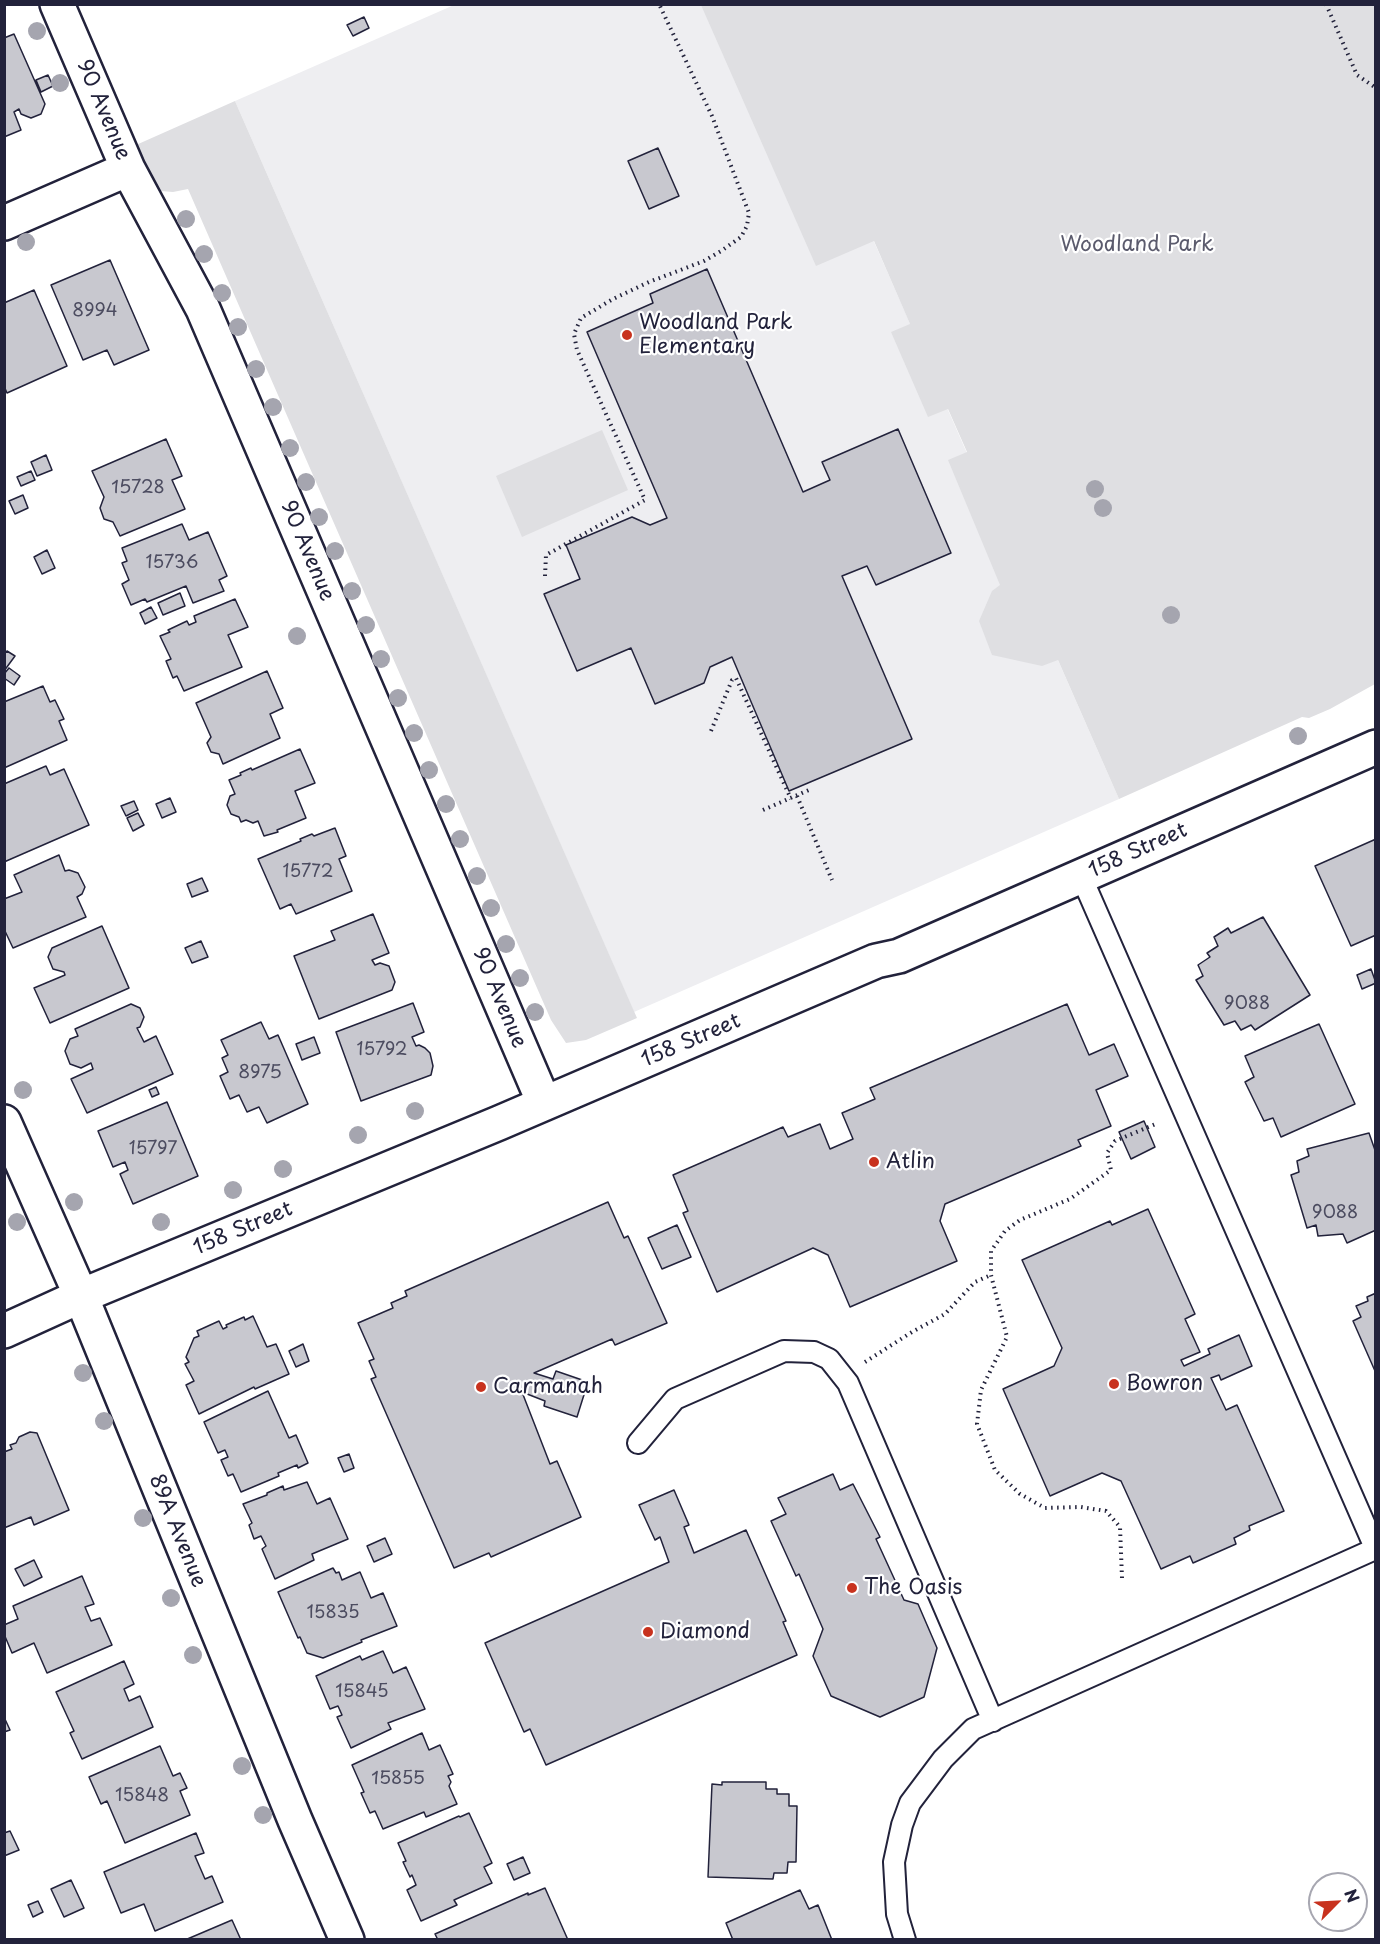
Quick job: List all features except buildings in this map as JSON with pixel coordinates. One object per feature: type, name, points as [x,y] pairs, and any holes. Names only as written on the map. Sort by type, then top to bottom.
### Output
[{"type":"street","name":"90 Avenue","points":[[57,4],[128,169],[203,309],[544,1103]]},
{"type":"street","points":[[4,223],[128,169]]},
{"type":"street","name":"158 Street","points":[[4,1331],[81,1296],[544,1103],[876,961],[899,956],[1376,747]]},
{"type":"street","name":"89A Avenue","points":[[4,1122],[81,1296],[295,1820],[347,1940]]},
{"type":"lane","points":[[905,1940],[897,1914],[894,1862],[902,1825],[910,1803],[950,1752],[973,1729],[1375,1550],[1081,876]]},
{"type":"lane","points":[[638,1443],[675,1399],[784,1351],[814,1352],[829,1359],[848,1383],[993,1721]]},
{"type":"path","points":[[545,576],[546,555],[645,500],[577,350],[574,334],[581,318],[640,286],[704,261],[741,237],[747,226],[749,213],[712,116],[659,4]]},
{"type":"path","points":[[1326,4],[1357,75],[1376,88]]},
{"type":"path","points":[[711,731],[732,680],[736,678],[791,799]]},
{"type":"path","points":[[764,810],[809,789]]},
{"type":"path","points":[[797,796],[832,880]]},
{"type":"path","points":[[1122,1578],[1120,1527],[1106,1510],[1081,1507],[1045,1508],[1020,1494],[995,1470],[977,1424],[981,1390],[1007,1337],[991,1275],[992,1251],[1005,1231],[1020,1220],[1070,1199],[1111,1170],[1107,1153],[1115,1142],[1158,1123]]},
{"type":"path","points":[[860,1365],[945,1314],[975,1282],[991,1275]]},
{"type":"shaded area","name":"Woodland Park Elementary","points":[[454,5],[770,5],[1119,799],[634,1012],[235,101]]},
{"type":"green space","name":"Woodland Park","points":[[701,5],[1375,5],[1375,684],[1330,709],[1309,718],[1302,717],[1119,799],[1058,660],[1042,666],[992,655],[979,621],[992,591],[1000,585],[948,460],[967,452],[948,409],[928,417],[891,332],[910,324],[874,241],[816,266]]},
{"type":"green space","points":[[235,101],[637,1018],[586,1040],[566,1043],[551,1020],[188,189],[173,192],[161,191],[136,145]]},
{"type":"green space","points":[[602,430],[628,490],[522,537],[496,476]]},
{"type":"place","name":"Woodland Park Elementary","points":[[627,335]]},
{"type":"place","name":"Atlin","points":[[874,1162]]},
{"type":"place","name":"Bowron","points":[[1114,1384]]},
{"type":"place","name":"Carmanah","points":[[481,1387]]},
{"type":"place","name":"The Oasis","points":[[852,1588]]},
{"type":"place","name":"Diamond","points":[[648,1632]]}]
